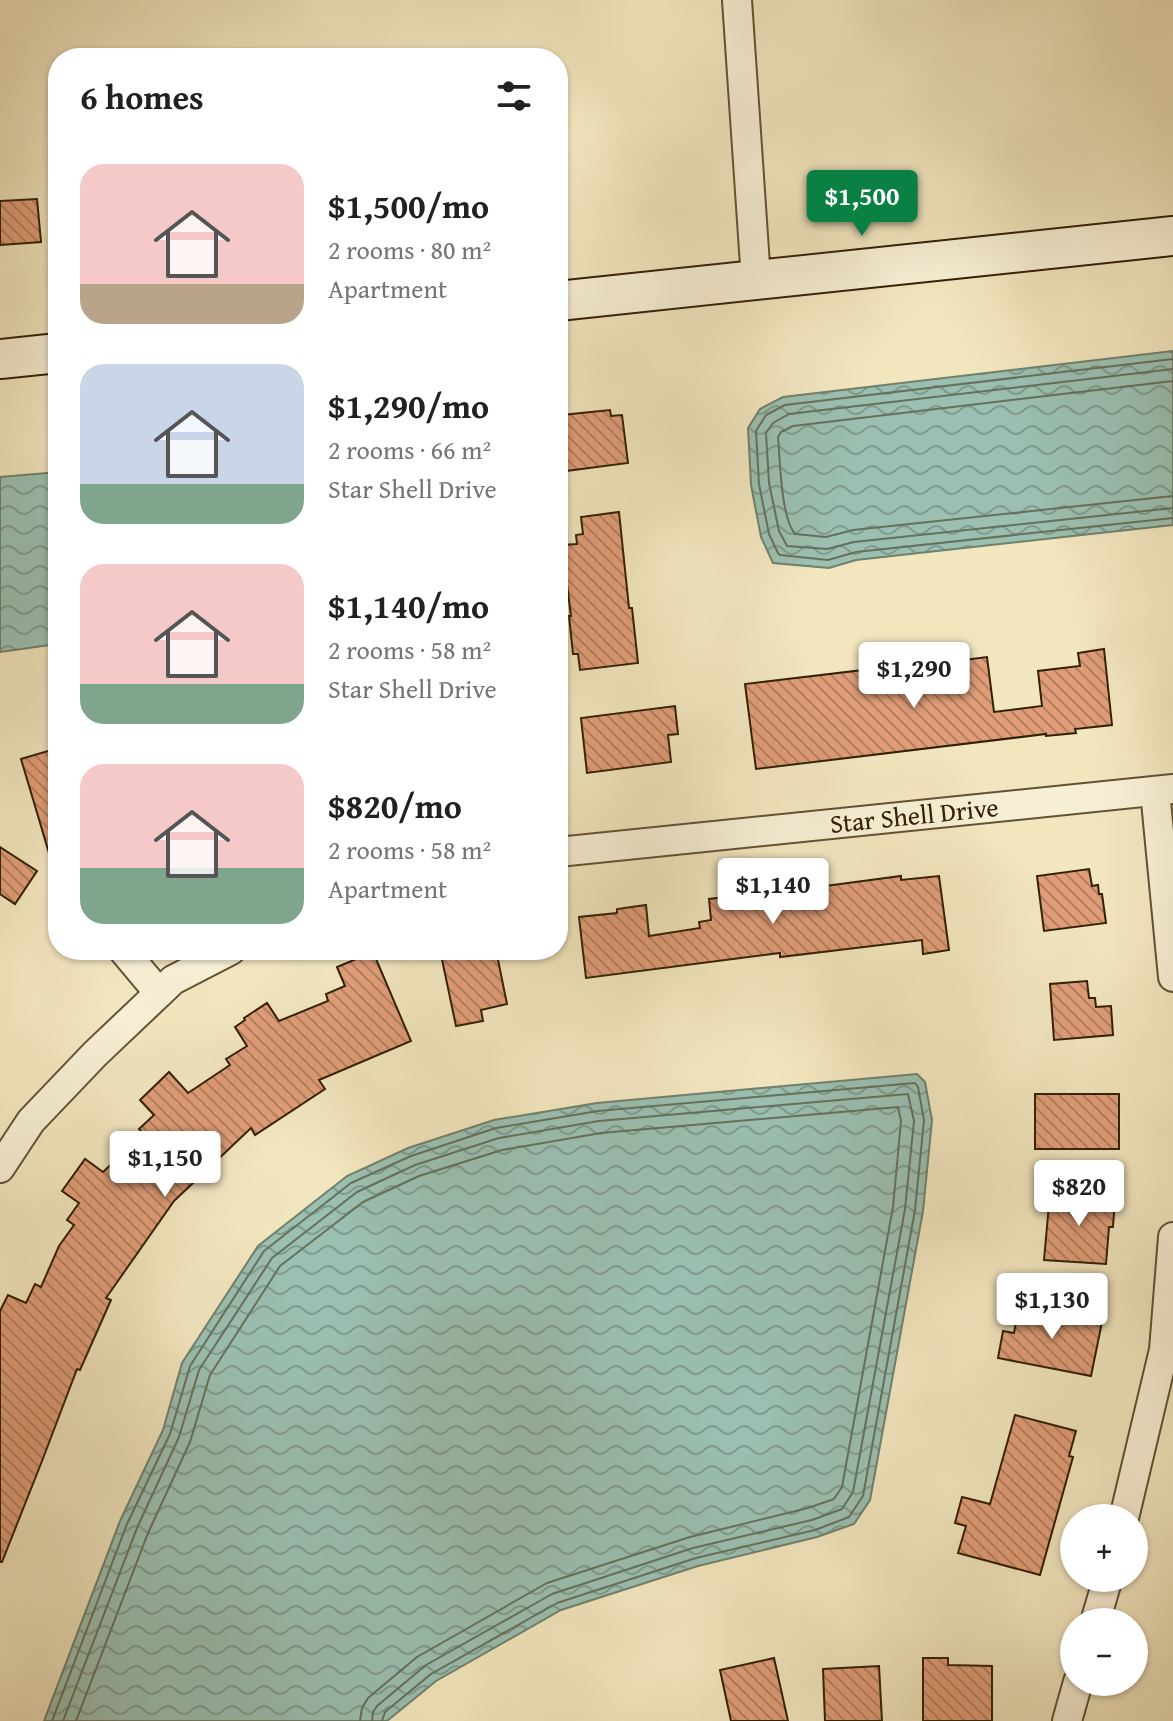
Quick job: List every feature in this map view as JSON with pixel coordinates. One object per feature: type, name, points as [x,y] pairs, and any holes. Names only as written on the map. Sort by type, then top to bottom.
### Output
[{"type":"street","points":[[737,0],[756,280]]},
{"type":"street","points":[[568,300],[1173,236]]},
{"type":"street","points":[[0,359],[48,354]]},
{"type":"street","points":[[1164,790],[1173,977]]},
{"type":"street","name":"Star Shell Drive","points":[[568,851],[1164,790]]},
{"type":"street","points":[[131,960],[159,993]]},
{"type":"street","points":[[0,1168],[31,1121],[95,1054],[173,980],[212,960]]},
{"type":"street","points":[[1127,1504],[1164,1350],[1173,1237]]},
{"type":"street","points":[[1067,1721],[1074,1696]]},
{"type":"water","points":[[1173,351],[1173,525],[856,560],[829,568],[773,563],[761,537],[751,485],[748,428],[760,409],[783,397]]},
{"type":"water","points":[[48,473],[48,645],[0,652],[0,477]]},
{"type":"water","points":[[917,1074],[925,1082],[932,1120],[923,1211],[870,1500],[854,1524],[817,1537],[698,1566],[561,1610],[436,1681],[387,1721],[44,1721],[120,1521],[163,1430],[182,1363],[258,1246],[347,1176],[408,1148],[494,1120],[597,1103]]},
{"type":"building","points":[[37,199],[41,242],[0,245],[0,201]]},
{"type":"building","points":[[610,410],[611,416],[622,415],[628,463],[568,471],[568,414]]},
{"type":"building","points":[[619,512],[638,663],[580,670],[578,654],[573,654],[568,545],[577,544],[576,535],[583,534],[581,517]]},
{"type":"building","points":[[1104,649],[1112,725],[1075,729],[1076,733],[756,769],[745,684],[871,669],[870,658],[898,655],[899,668],[987,657],[994,712],[1042,706],[1038,671],[1080,666],[1078,653]]},
{"type":"building","points":[[675,706],[678,734],[668,735],[671,762],[587,773],[581,718]]},
{"type":"building","points":[[48,751],[48,850],[21,759]]},
{"type":"building","points":[[0,847],[37,871],[15,904],[0,894]]},
{"type":"building","points":[[1089,869],[1092,886],[1098,885],[1099,894],[1102,894],[1106,923],[1044,931],[1037,876]]},
{"type":"building","points":[[901,876],[901,880],[939,876],[949,950],[923,954],[922,940],[780,957],[780,953],[586,978],[579,917],[617,913],[617,909],[646,905],[649,936],[700,928],[699,922],[711,920],[709,899],[802,885],[803,889]]},
{"type":"building","points":[[354,960],[376,960],[411,1041],[319,1080],[325,1089],[255,1135],[251,1128],[174,1201],[106,1298],[111,1300],[80,1370],[77,1369],[0,1562],[0,1311],[8,1295],[26,1303],[35,1284],[41,1287],[59,1246],[74,1225],[67,1220],[79,1203],[62,1191],[85,1159],[103,1172],[144,1134],[139,1129],[154,1115],[140,1100],[169,1072],[188,1093],[230,1065],[226,1059],[247,1046],[235,1027],[244,1018],[267,1003],[279,1021],[328,1001],[326,994],[345,986],[337,967]]},
{"type":"building","points":[[442,960],[498,960],[507,1004],[481,1010],[483,1021],[456,1026]]},
{"type":"building","points":[[1087,981],[1089,998],[1095,998],[1096,1007],[1111,1006],[1113,1035],[1054,1040],[1050,984]]},
{"type":"building","points":[[1035,1094],[1119,1094],[1119,1149],[1035,1149]]},
{"type":"building","points":[[1050,1193],[1115,1198],[1106,1264],[1044,1260]]},
{"type":"building","points":[[1019,1306],[1102,1322],[1091,1376],[998,1358],[1003,1331],[1014,1333]]},
{"type":"building","points":[[1015,1415],[1076,1431],[1069,1456],[1073,1457],[1040,1575],[958,1553],[966,1526],[955,1523],[962,1497],[990,1504]]},
{"type":"building","points":[[774,1658],[788,1721],[731,1721],[720,1670]]},
{"type":"building","points":[[923,1658],[948,1658],[948,1665],[992,1666],[992,1721],[923,1721]]},
{"type":"building","points":[[879,1666],[882,1721],[825,1721],[823,1669]]}]
